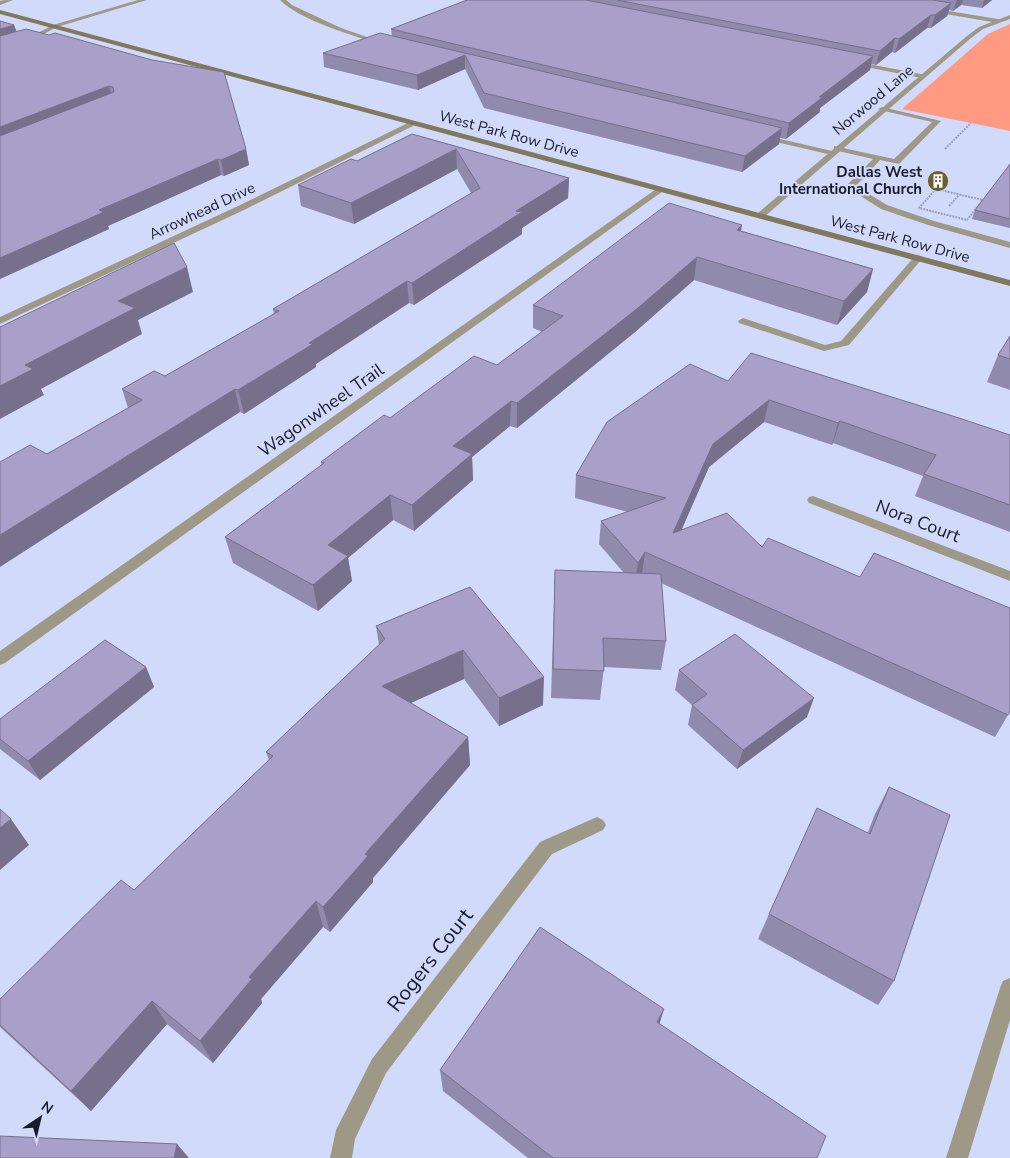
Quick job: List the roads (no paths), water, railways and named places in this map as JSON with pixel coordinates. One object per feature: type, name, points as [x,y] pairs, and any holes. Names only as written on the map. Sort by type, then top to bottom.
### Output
[{"type":"main road","name":"West Park Row Drive","points":[[0,12],[1010,283]]},
{"type":"street","points":[[0,3],[10,0]]},
{"type":"street","points":[[0,48],[32,38],[55,26],[144,0]]},
{"type":"street","points":[[283,0],[290,6],[339,29],[392,47]]},
{"type":"street","points":[[924,9],[998,21]]},
{"type":"street","name":"Norwood Lane","points":[[761,215],[882,109],[975,33],[1010,17]]},
{"type":"street","points":[[849,62],[921,76]]},
{"type":"street","points":[[757,135],[896,162],[937,121],[882,109]]},
{"type":"street","name":"Arrowhead Drive","points":[[0,321],[232,212],[415,123]]},
{"type":"street","points":[[878,158],[851,186],[884,206],[931,223],[1010,245]]},
{"type":"street","name":"Wagonwheel Trail","points":[[0,659],[662,189]]},
{"type":"street","points":[[743,321],[824,348],[838,346],[846,343],[918,258]]},
{"type":"street","name":"Nora Court","points":[[812,500],[1010,576]]},
{"type":"street","name":"Rogers Court","points":[[342,1158],[344,1138],[379,1066],[546,848],[598,825]]},
{"type":"street","points":[[957,1158],[1010,988]]},
{"type":"place","name":"Dallas West International Church","points":[[938,181]]}]
